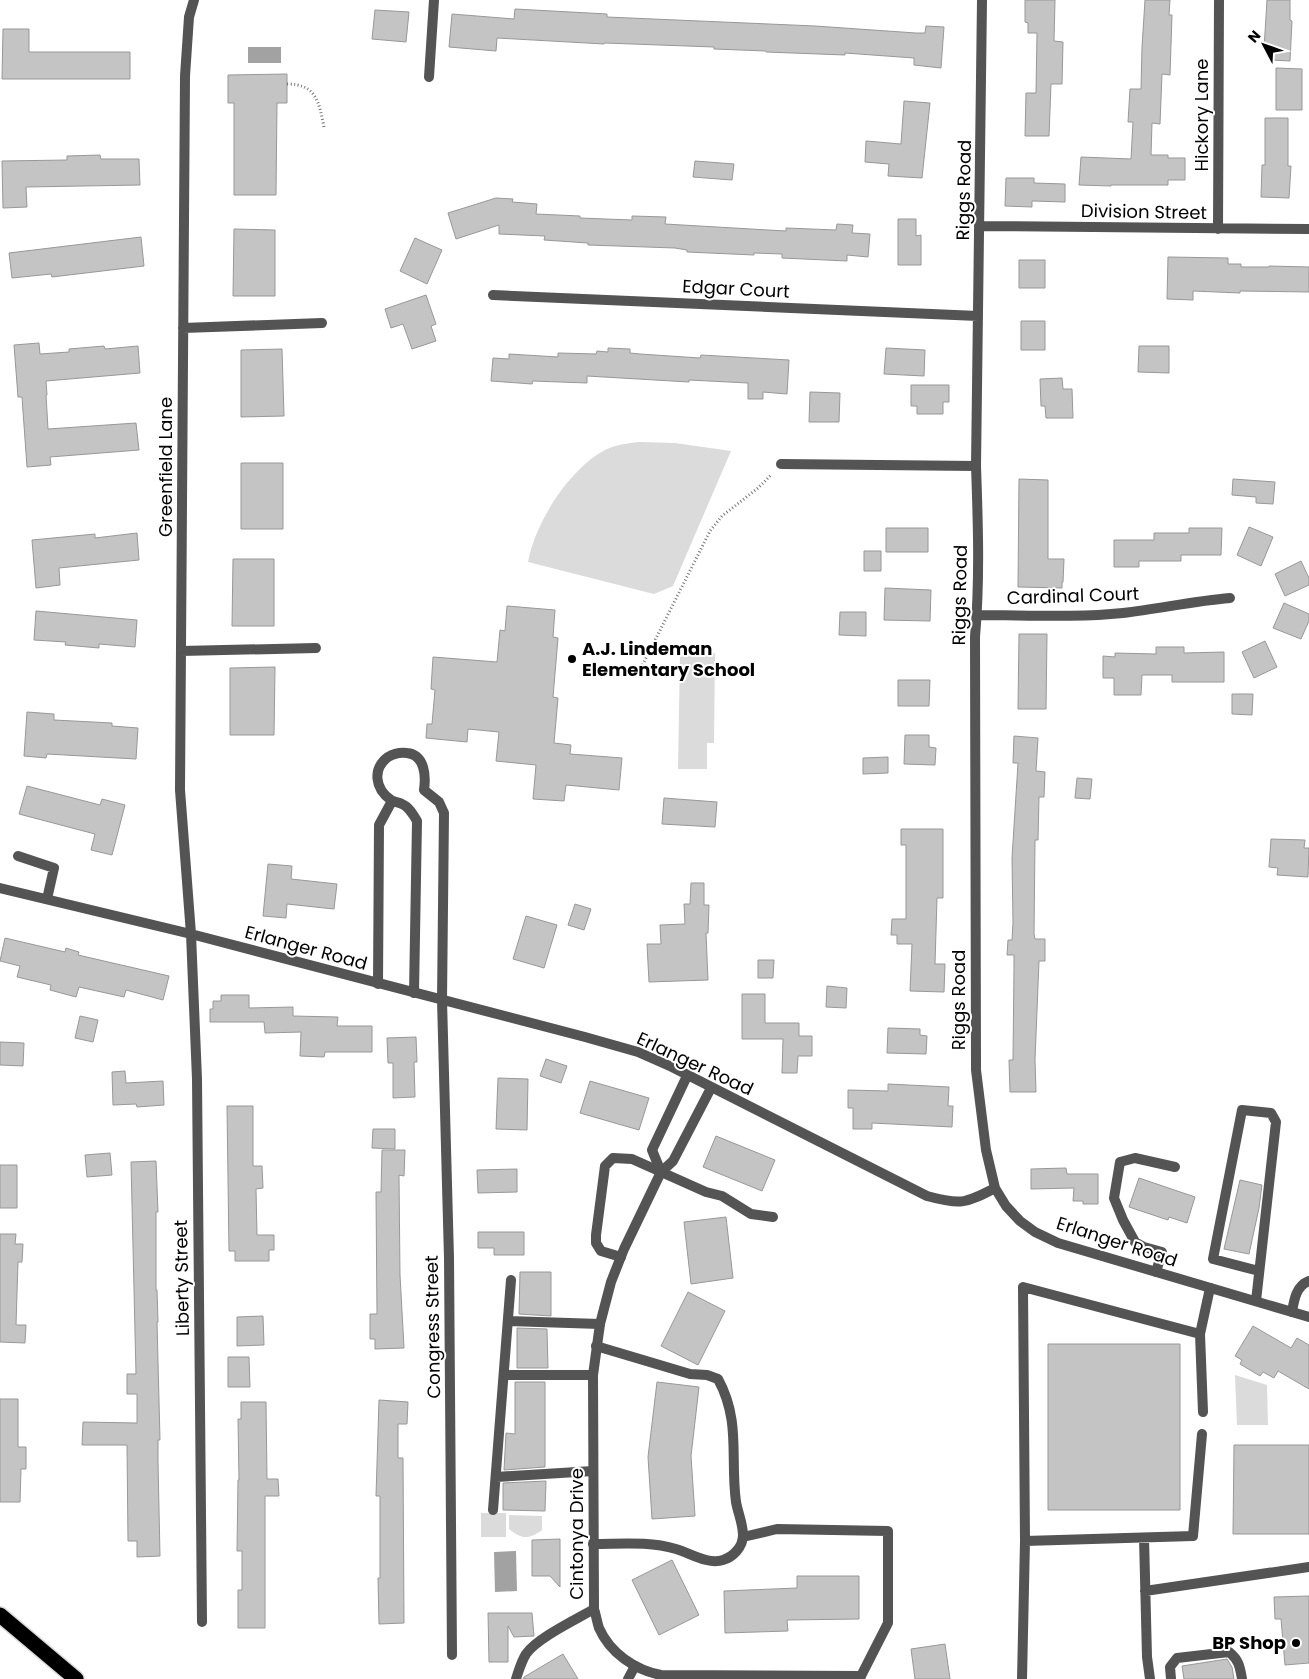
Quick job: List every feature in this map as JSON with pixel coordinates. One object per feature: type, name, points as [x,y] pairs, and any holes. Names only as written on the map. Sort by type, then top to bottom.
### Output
[{"type":"highway","points":[[0,1616],[76,1679]]},
{"type":"street","name":"Greenfield Lane","points":[[191,934],[180,790],[184,76],[189,17],[194,0]]},
{"type":"street","points":[[430,77],[434,0]]},
{"type":"street","name":"Riggs Road","points":[[982,0],[976,466],[977,615],[975,637],[976,1070],[986,1150],[995,1188]]},
{"type":"street","name":"Hickory Lane","points":[[1218,229],[1219,0]]},
{"type":"street","name":"Division Street","points":[[980,226],[1309,229]]},
{"type":"street","name":"Edgar Court","points":[[493,295],[978,316]]},
{"type":"street","points":[[183,328],[322,323]]},
{"type":"street","points":[[781,464],[976,466]]},
{"type":"street","name":"Cardinal Court","points":[[977,615],[1124,613],[1197,601],[1230,598]]},
{"type":"street","points":[[181,651],[316,648]]},
{"type":"street","name":"Congress Street","points":[[392,801],[383,792],[376,773],[382,763],[397,753],[407,753],[414,755],[423,765],[426,776],[424,790],[439,802],[444,813],[442,1000],[448,1258],[452,1655]]},
{"type":"street","points":[[378,984],[379,825],[392,801],[407,807],[413,812],[417,821],[414,993]]},
{"type":"street","points":[[18,856],[54,868],[47,899]]},
{"type":"street","name":"Erlanger Road","points":[[0,888],[191,934],[638,1052],[927,1196],[951,1203],[964,1202],[995,1188],[1006,1206],[1020,1221],[1035,1232],[1058,1243],[1309,1317]]},
{"type":"street","name":"Liberty Street","points":[[191,934],[196,1079],[202,1622]]},
{"type":"street","points":[[661,1172],[652,1150],[687,1076]]},
{"type":"street","name":"Cintonya Drive","points":[[711,1088],[673,1161],[661,1172],[621,1257],[610,1282],[600,1324],[593,1375],[594,1609],[599,1627],[605,1639],[614,1650],[635,1666],[648,1672],[661,1675],[780,1678],[861,1676],[888,1623],[888,1531],[777,1529],[743,1536]]},
{"type":"street","points":[[1256,1301],[1276,1122],[1271,1113],[1242,1110],[1213,1259],[1259,1271]]},
{"type":"street","points":[[621,1257],[601,1251],[596,1243],[605,1166],[612,1158],[632,1159],[706,1192],[722,1196],[751,1214],[773,1218]]},
{"type":"street","points":[[1156,1272],[1162,1252],[1144,1247],[1135,1242],[1122,1220],[1114,1198],[1120,1162],[1135,1158],[1175,1167]]},
{"type":"street","points":[[493,1510],[511,1280]]},
{"type":"street","points":[[1292,1312],[1294,1298],[1299,1288],[1309,1281]]},
{"type":"street","points":[[1022,1679],[1025,1541],[1023,1288],[1200,1334]]},
{"type":"street","points":[[1203,1412],[1200,1334],[1210,1288]]},
{"type":"street","points":[[508,1321],[600,1324]]},
{"type":"street","points":[[593,1544],[655,1544],[678,1549],[707,1560],[722,1561],[736,1552],[743,1536],[736,1501],[733,1423],[726,1394],[718,1380],[707,1375],[690,1374],[596,1346]]},
{"type":"street","points":[[504,1374],[593,1375]]},
{"type":"street","points":[[1025,1541],[1193,1536],[1202,1434]]},
{"type":"street","points":[[496,1477],[593,1471]]},
{"type":"street","points":[[1144,1538],[1147,1657],[1150,1679]]},
{"type":"street","points":[[1146,1591],[1309,1567]]},
{"type":"street","points":[[516,1679],[528,1652],[545,1638],[594,1609]]},
{"type":"street","points":[[1171,1679],[1170,1668],[1177,1658],[1229,1652],[1240,1665],[1242,1679]]},
{"type":"street","points":[[628,1679],[635,1666]]},
{"type":"path","points":[[287,84],[297,84],[314,94],[319,104],[324,127]]},
{"type":"path","points":[[641,668],[710,531],[722,516],[758,488],[781,464]]},
{"type":"shaded area","points":[[248,47],[281,47],[281,63],[248,63]]},
{"type":"shaded area","points":[[639,442],[675,443],[731,451],[673,586],[654,594],[528,562],[538,531],[546,514],[556,498],[579,470],[605,450],[622,444]]},
{"type":"shaded area","points":[[680,652],[715,653],[714,743],[707,743],[707,769],[678,769]]},
{"type":"shaded area","points":[[1235,1375],[1267,1385],[1268,1425],[1237,1425]]},
{"type":"shaded area","points":[[481,1513],[506,1513],[506,1537],[481,1537]]},
{"type":"shaded area","points":[[509,1515],[542,1516],[542,1530],[529,1537],[517,1535],[509,1529]]},
{"type":"shaded area","points":[[516,1551],[517,1591],[495,1592],[494,1552]]},
{"type":"building","points":[[1025,0],[1055,0],[1054,41],[1063,42],[1062,84],[1051,84],[1049,136],[1025,136],[1026,93],[1036,93],[1037,33],[1028,33],[1028,23],[1025,22]]},
{"type":"building","points":[[1145,0],[1170,0],[1169,15],[1172,15],[1170,75],[1162,74],[1160,124],[1152,123],[1151,155],[1185,158],[1185,180],[1168,180],[1168,185],[1079,185],[1081,157],[1131,159],[1133,122],[1128,122],[1130,89],[1141,89]]},
{"type":"building","points":[[1267,0],[1290,0],[1290,20],[1292,21],[1290,61],[1271,60],[1272,49],[1264,49]]},
{"type":"building","points":[[515,9],[607,14],[607,17],[815,26],[916,33],[925,33],[926,26],[944,27],[941,68],[914,65],[914,58],[845,53],[845,55],[766,52],[714,49],[714,47],[604,44],[497,38],[496,51],[449,47],[452,14],[514,19]]},
{"type":"building","points":[[375,10],[409,12],[406,42],[372,39]]},
{"type":"building","points":[[3,29],[29,29],[29,52],[130,52],[130,79],[2,79]]},
{"type":"building","points":[[1276,68],[1302,69],[1302,110],[1276,110]]},
{"type":"building","points":[[287,74],[287,103],[277,103],[276,195],[234,195],[234,103],[228,103],[228,75]]},
{"type":"building","points":[[904,101],[930,103],[922,178],[888,176],[889,164],[865,162],[866,141],[901,144]]},
{"type":"building","points":[[1265,118],[1288,118],[1288,166],[1291,166],[1289,198],[1261,197],[1262,165],[1265,165]]},
{"type":"building","points":[[100,155],[101,159],[139,159],[140,185],[26,187],[27,207],[3,208],[2,161],[67,160],[67,156]]},
{"type":"building","points":[[695,161],[734,164],[732,180],[693,177]]},
{"type":"building","points":[[1006,178],[1034,178],[1034,183],[1065,184],[1065,202],[1032,201],[1032,207],[1005,206]]},
{"type":"building","points":[[496,198],[513,199],[512,202],[537,204],[536,214],[580,216],[580,218],[632,220],[632,216],[666,217],[665,224],[786,231],[786,228],[836,230],[837,224],[853,225],[852,233],[870,234],[868,257],[847,255],[847,261],[782,258],[782,254],[754,253],[754,255],[687,252],[687,250],[675,248],[588,245],[588,243],[544,240],[545,236],[499,234],[499,225],[456,239],[448,213]]},
{"type":"building","points":[[898,219],[916,219],[916,236],[921,235],[921,265],[898,265]]},
{"type":"building","points":[[234,229],[275,230],[275,296],[233,296]]},
{"type":"building","points":[[141,237],[144,266],[52,277],[51,274],[12,278],[9,253]]},
{"type":"building","points":[[415,238],[442,250],[427,284],[400,271]]},
{"type":"building","points":[[1168,257],[1228,258],[1228,264],[1241,264],[1241,267],[1309,267],[1309,292],[1240,291],[1240,293],[1193,291],[1193,300],[1167,299]]},
{"type":"building","points":[[1019,260],[1045,260],[1045,288],[1019,288]]},
{"type":"building","points":[[426,295],[436,324],[431,326],[436,341],[412,349],[403,324],[391,328],[385,309]]},
{"type":"building","points":[[1021,321],[1045,321],[1045,350],[1021,350]]},
{"type":"building","points":[[39,343],[40,354],[69,352],[69,349],[104,346],[105,349],[138,346],[140,373],[46,381],[46,395],[48,429],[136,423],[139,450],[50,457],[51,465],[27,467],[22,397],[18,397],[14,345]]},
{"type":"building","points":[[1139,346],[1169,346],[1169,373],[1138,372]]},
{"type":"building","points":[[608,348],[630,349],[630,353],[700,358],[701,355],[789,360],[787,394],[763,392],[763,399],[748,399],[748,383],[689,380],[689,382],[587,376],[587,383],[533,381],[532,384],[491,381],[493,358],[509,359],[509,354],[558,357],[558,353],[596,354],[597,351],[608,352]]},
{"type":"building","points":[[886,348],[925,350],[924,376],[884,374]]},
{"type":"building","points":[[282,349],[284,416],[241,417],[241,350]]},
{"type":"building","points":[[1062,378],[1063,389],[1072,389],[1073,418],[1046,418],[1045,406],[1041,406],[1040,379]]},
{"type":"building","points":[[911,385],[949,385],[949,402],[943,402],[943,414],[917,414],[917,406],[911,406]]},
{"type":"building","points":[[810,392],[840,393],[839,422],[809,422]]},
{"type":"building","points":[[241,463],[283,463],[283,529],[241,529]]},
{"type":"building","points":[[1019,479],[1048,480],[1048,559],[1064,559],[1062,588],[1018,587]]},
{"type":"building","points":[[1233,479],[1275,482],[1273,504],[1256,503],[1256,497],[1232,495]]},
{"type":"building","points":[[1249,527],[1273,537],[1261,566],[1237,555]]},
{"type":"building","points":[[886,528],[928,528],[928,552],[886,552]]},
{"type":"building","points":[[1189,528],[1222,528],[1221,555],[1181,555],[1181,561],[1139,561],[1139,567],[1114,567],[1114,540],[1154,540],[1154,533],[1189,533]]},
{"type":"building","points":[[137,533],[139,560],[59,568],[60,585],[36,588],[32,540],[95,534],[95,538]]},
{"type":"building","points":[[864,551],[881,551],[881,571],[864,571]]},
{"type":"building","points":[[233,559],[274,559],[274,626],[232,626]]},
{"type":"building","points":[[1301,561],[1309,578],[1309,585],[1285,596],[1275,574]]},
{"type":"building","points":[[885,588],[931,590],[930,621],[884,620]]},
{"type":"building","points":[[1284,603],[1309,614],[1309,621],[1301,639],[1273,628]]},
{"type":"building","name":"A.J. Lindeman Elementary School","points":[[507,606],[555,610],[553,637],[558,638],[553,697],[558,698],[554,743],[571,745],[570,754],[622,758],[619,790],[566,785],[564,801],[533,799],[536,765],[496,761],[499,732],[468,729],[467,742],[426,738],[427,724],[432,724],[435,690],[431,689],[433,657],[497,662],[500,630],[505,631]]},
{"type":"building","points":[[36,611],[137,620],[135,647],[99,644],[99,648],[65,645],[66,642],[34,640]]},
{"type":"building","points":[[840,612],[866,612],[866,636],[839,635]]},
{"type":"building","points":[[1019,634],[1047,634],[1046,709],[1018,709]]},
{"type":"building","points":[[1265,641],[1277,667],[1254,678],[1242,652]]},
{"type":"building","points":[[1156,647],[1184,647],[1184,653],[1224,652],[1224,682],[1172,682],[1172,675],[1142,675],[1141,695],[1114,695],[1114,678],[1103,678],[1103,656],[1115,657],[1115,653],[1156,654]]},
{"type":"building","points":[[275,667],[274,735],[230,735],[230,668]]},
{"type":"building","points":[[898,680],[930,680],[929,706],[898,706]]},
{"type":"building","points":[[1232,694],[1253,694],[1252,715],[1232,714]]},
{"type":"building","points":[[27,712],[54,714],[54,720],[112,723],[112,726],[138,728],[136,759],[47,754],[46,758],[24,756]]},
{"type":"building","points":[[905,735],[929,735],[929,747],[936,748],[935,765],[904,764]]},
{"type":"building","points":[[1014,736],[1038,738],[1036,771],[1045,772],[1044,797],[1039,797],[1038,840],[1035,840],[1034,934],[1035,939],[1045,939],[1045,961],[1039,961],[1035,1060],[1036,1092],[1010,1092],[1009,1060],[1013,1060],[1014,955],[1007,955],[1008,940],[1012,940],[1013,923],[1012,858],[1018,763],[1013,763]]},
{"type":"building","points":[[888,757],[888,773],[863,774],[863,758]]},
{"type":"building","points":[[1077,778],[1092,779],[1090,799],[1075,798]]},
{"type":"building","points":[[27,786],[100,805],[102,799],[125,805],[112,855],[91,850],[95,834],[19,814]]},
{"type":"building","points":[[664,798],[717,802],[715,827],[662,824]]},
{"type":"building","points":[[901,829],[943,829],[943,898],[937,898],[935,964],[945,964],[944,992],[910,991],[912,944],[897,944],[897,935],[891,935],[892,919],[906,919],[906,845],[901,845]]},
{"type":"building","points":[[1271,839],[1305,840],[1304,848],[1309,848],[1308,877],[1277,875],[1278,868],[1269,867]]},
{"type":"building","points":[[268,864],[292,866],[291,879],[337,884],[334,909],[287,904],[286,918],[263,916]]},
{"type":"building","points":[[691,883],[704,883],[704,905],[709,905],[708,933],[706,933],[708,980],[649,982],[647,944],[661,944],[660,925],[685,924],[684,904],[690,904]]},
{"type":"building","points":[[575,904],[591,909],[584,930],[568,925]]},
{"type":"building","points":[[526,916],[557,925],[544,968],[513,959]]},
{"type":"building","points":[[5,938],[65,952],[66,948],[79,952],[78,955],[169,976],[163,1000],[126,990],[124,997],[79,987],[76,997],[50,990],[51,985],[17,977],[20,966],[0,961]]},
{"type":"building","points":[[758,960],[774,960],[773,978],[758,978]]},
{"type":"building","points":[[827,986],[847,988],[846,1008],[826,1007]]},
{"type":"building","points":[[742,994],[765,994],[765,1023],[799,1023],[799,1036],[812,1036],[812,1056],[798,1056],[797,1073],[782,1073],[783,1039],[742,1039]]},
{"type":"building","points":[[221,995],[249,995],[249,1008],[293,1007],[293,1016],[338,1017],[337,1026],[372,1026],[372,1052],[325,1052],[324,1057],[300,1056],[301,1032],[265,1033],[264,1022],[210,1022],[210,1009],[213,1009],[213,1001],[221,1001]]},
{"type":"building","points":[[80,1016],[98,1020],[93,1042],[75,1038]]},
{"type":"building","points":[[888,1028],[920,1029],[920,1035],[927,1036],[926,1054],[887,1053]]},
{"type":"building","points":[[416,1037],[417,1062],[414,1062],[415,1097],[393,1098],[393,1063],[388,1063],[387,1038]]},
{"type":"building","points":[[0,1042],[24,1043],[23,1066],[0,1065]]},
{"type":"building","points":[[546,1059],[567,1066],[561,1083],[540,1076]]},
{"type":"building","points":[[125,1071],[126,1083],[163,1081],[164,1105],[137,1107],[136,1104],[113,1105],[112,1072]]},
{"type":"building","points":[[498,1078],[528,1079],[527,1130],[496,1129]]},
{"type":"building","points":[[590,1081],[649,1098],[639,1130],[580,1113]]},
{"type":"building","points":[[888,1084],[949,1087],[948,1106],[953,1106],[952,1127],[872,1123],[872,1129],[853,1129],[853,1108],[848,1108],[848,1090],[888,1091]]},
{"type":"building","points":[[227,1106],[253,1106],[253,1166],[262,1166],[263,1188],[256,1189],[257,1235],[274,1235],[274,1250],[269,1250],[269,1261],[235,1261],[235,1251],[229,1251]]},
{"type":"building","points":[[373,1129],[395,1129],[395,1149],[372,1148]]},
{"type":"building","points":[[716,1136],[775,1160],[762,1191],[703,1167]]},
{"type":"building","points":[[382,1150],[405,1150],[404,1176],[399,1175],[400,1275],[404,1348],[375,1349],[375,1339],[370,1339],[370,1314],[377,1314],[376,1192],[381,1192]]},
{"type":"building","points":[[110,1153],[112,1175],[87,1177],[85,1155]]},
{"type":"building","points":[[156,1161],[160,1556],[137,1557],[137,1541],[128,1541],[127,1445],[82,1445],[83,1422],[137,1423],[137,1394],[127,1394],[127,1374],[136,1374],[131,1162]]},
{"type":"building","points":[[0,1165],[17,1165],[17,1208],[0,1208]]},
{"type":"building","points":[[1066,1168],[1067,1174],[1098,1174],[1098,1204],[1083,1204],[1083,1201],[1073,1201],[1074,1188],[1031,1189],[1031,1169]]},
{"type":"building","points":[[517,1169],[517,1192],[478,1193],[477,1170]]},
{"type":"building","points":[[1139,1178],[1195,1197],[1187,1223],[1169,1217],[1168,1220],[1129,1207]]},
{"type":"building","points":[[1240,1180],[1262,1185],[1249,1254],[1224,1249]]},
{"type":"building","points":[[726,1217],[733,1278],[691,1284],[684,1222]]},
{"type":"building","points":[[478,1232],[524,1232],[524,1255],[494,1255],[494,1248],[478,1248]]},
{"type":"building","points":[[0,1234],[16,1234],[15,1244],[23,1244],[22,1262],[18,1262],[16,1325],[26,1325],[25,1343],[0,1342]]},
{"type":"building","points":[[520,1272],[551,1272],[551,1316],[519,1314]]},
{"type":"building","points":[[688,1292],[725,1311],[698,1365],[661,1346]]},
{"type":"building","points":[[263,1316],[264,1345],[237,1346],[237,1317]]},
{"type":"building","points":[[1253,1326],[1291,1348],[1297,1338],[1309,1345],[1309,1389],[1278,1371],[1274,1378],[1263,1372],[1260,1376],[1240,1364],[1242,1360],[1235,1356]]},
{"type":"building","points":[[517,1328],[547,1329],[548,1368],[517,1368]]},
{"type":"building","points":[[1048,1344],[1180,1344],[1180,1510],[1048,1510]]},
{"type":"building","points":[[228,1357],[249,1357],[250,1387],[228,1387]]},
{"type":"building","points":[[515,1382],[545,1382],[545,1467],[504,1470],[506,1433],[515,1434]]},
{"type":"building","points":[[657,1382],[699,1387],[691,1456],[695,1516],[652,1519],[648,1457]]},
{"type":"building","points":[[0,1399],[18,1399],[18,1447],[26,1447],[26,1469],[21,1469],[20,1502],[0,1502]]},
{"type":"building","points":[[379,1400],[408,1402],[407,1424],[398,1424],[398,1458],[403,1458],[404,1623],[379,1624],[380,1496],[376,1496]]},
{"type":"building","points":[[241,1402],[266,1402],[267,1479],[278,1479],[279,1496],[265,1496],[265,1628],[238,1628],[238,1590],[242,1590],[242,1551],[237,1551],[238,1419],[241,1419]]},
{"type":"building","points":[[1234,1445],[1309,1445],[1309,1534],[1233,1534]]},
{"type":"building","points":[[546,1481],[545,1511],[503,1510],[503,1483]]},
{"type":"building","points":[[560,1539],[560,1587],[550,1576],[532,1576],[532,1540]]},
{"type":"building","points":[[672,1560],[699,1615],[659,1635],[632,1580]]},
{"type":"building","points":[[797,1576],[859,1576],[859,1619],[787,1620],[788,1631],[725,1633],[724,1591],[797,1588]]},
{"type":"building","points":[[1309,1596],[1309,1663],[1285,1665],[1281,1619],[1275,1619],[1274,1597]]},
{"type":"building","points":[[488,1613],[532,1613],[534,1636],[514,1637],[508,1626],[508,1662],[489,1662]]},
{"type":"building","points":[[945,1644],[950,1679],[915,1679],[911,1649]]},
{"type":"building","points":[[563,1654],[578,1679],[523,1679],[524,1677]]},
{"type":"building","points":[[1227,1659],[1232,1667],[1234,1679],[1184,1679],[1182,1666]]},
{"type":"place","name":"A.J. Lindeman Elementary School","points":[[572,659]]},
{"type":"place","name":"BP Shop","points":[[1296,1643]]}]
